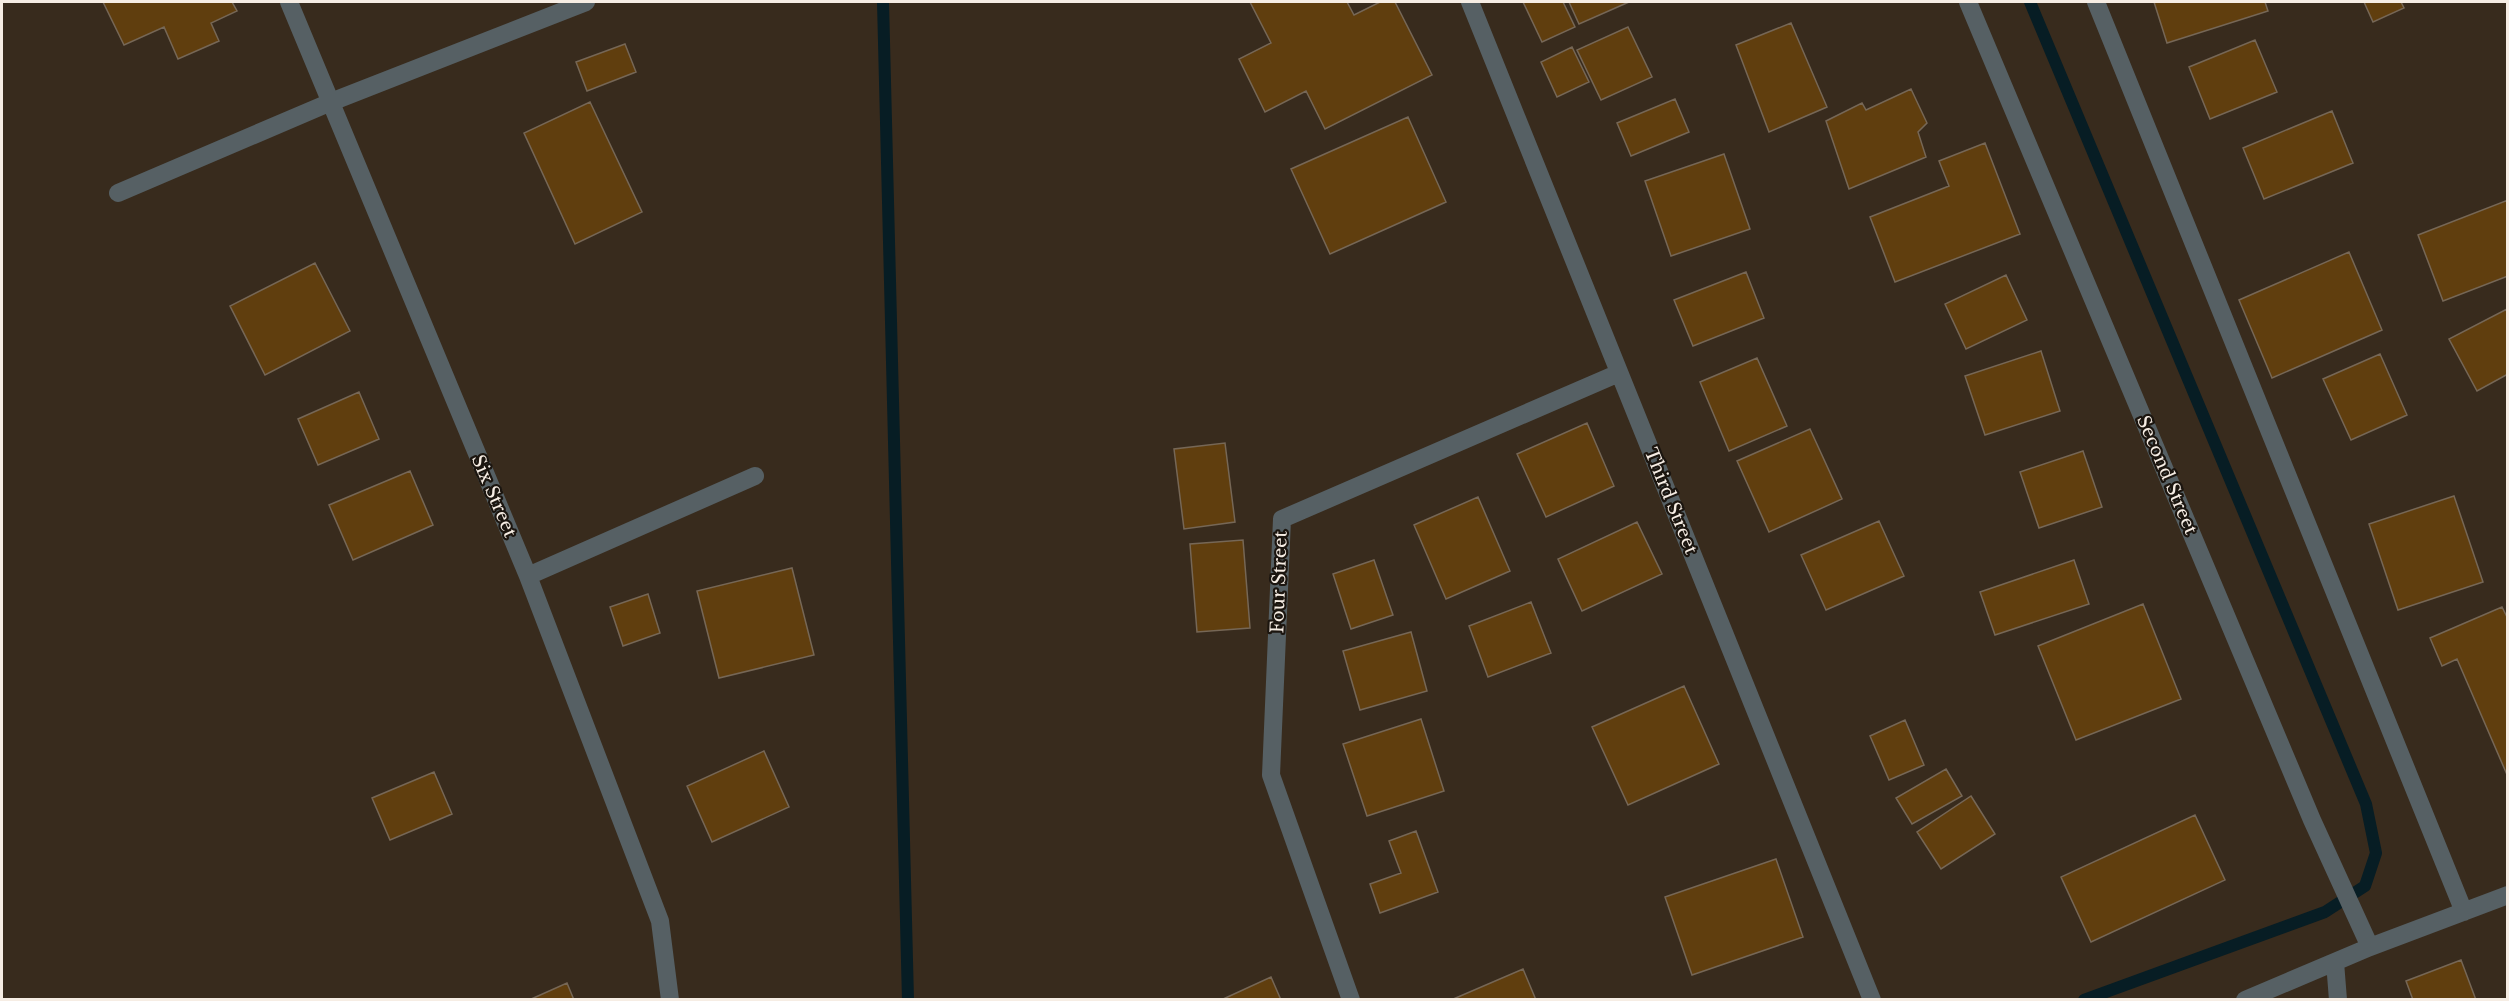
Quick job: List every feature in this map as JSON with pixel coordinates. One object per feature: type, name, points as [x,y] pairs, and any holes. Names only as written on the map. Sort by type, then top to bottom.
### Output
[{"type":"street","name":"Six Street","points":[[289,2],[528,576],[660,921],[670,999]]},
{"type":"street","points":[[118,193],[331,102],[586,2]]},
{"type":"street","name":"Third Street","points":[[1470,2],[1872,999]]},
{"type":"street","name":"Second Street","points":[[1968,2],[2312,820],[2370,947]]},
{"type":"street","points":[[2096,2],[2464,912]]},
{"type":"street","name":"Four Street","points":[[1351,999],[1271,775],[1282,519],[1620,374]]},
{"type":"street","points":[[528,576],[755,476]]},
{"type":"street","points":[[2245,999],[2370,947],[2508,895]]},
{"type":"street","points":[[2335,962],[2338,999]]},
{"type":"building","points":[[103,2],[232,2],[237,11],[211,23],[219,41],[178,59],[164,27],[124,45]]},
{"type":"building","points":[[1250,2],[1347,2],[1354,15],[1380,2],[1395,2],[1432,75],[1325,129],[1306,91],[1265,112],[1239,59],[1271,43]]},
{"type":"building","points":[[1523,2],[1563,2],[1575,27],[1542,42]]},
{"type":"building","points":[[1569,2],[1629,2],[1579,24]]},
{"type":"building","points":[[2154,2],[2265,2],[2268,11],[2167,43]]},
{"type":"building","points":[[2364,2],[2401,2],[2404,8],[2373,22]]},
{"type":"building","points":[[1791,23],[1827,107],[1769,132],[1736,45]]},
{"type":"building","points":[[1628,27],[1652,77],[1601,100],[1577,50]]},
{"type":"building","points":[[2255,40],[2277,92],[2210,119],[2189,67]]},
{"type":"building","points":[[625,44],[636,72],[587,91],[576,62]]},
{"type":"building","points":[[1572,47],[1589,82],[1557,97],[1541,62]]},
{"type":"building","points":[[1911,89],[1927,123],[1918,132],[1926,157],[1849,189],[1826,121],[1862,103],[1866,110]]},
{"type":"building","points":[[1675,99],[1689,132],[1631,156],[1617,123]]},
{"type":"building","points":[[590,102],[642,212],[575,244],[524,133]]},
{"type":"building","points":[[2332,111],[2353,163],[2264,199],[2243,148]]},
{"type":"building","points":[[1408,117],[1446,202],[1330,254],[1291,169]]},
{"type":"building","points":[[1985,143],[2020,234],[1895,282],[1870,217],[1949,186],[1939,161]]},
{"type":"building","points":[[1724,154],[1750,229],[1671,256],[1645,181]]},
{"type":"building","points":[[2508,200],[2508,276],[2443,301],[2418,235]]},
{"type":"building","points":[[2349,252],[2382,330],[2272,378],[2239,300]]},
{"type":"building","points":[[315,263],[350,331],[265,375],[230,306]]},
{"type":"building","points":[[1746,272],[1764,318],[1693,346],[1674,300]]},
{"type":"building","points":[[2006,275],[2027,320],[1966,349],[1945,304]]},
{"type":"building","points":[[2507,309],[2508,374],[2477,391],[2449,339]]},
{"type":"building","points":[[2041,351],[2060,411],[1985,435],[1965,376]]},
{"type":"building","points":[[2380,354],[2407,415],[2351,440],[2323,379]]},
{"type":"building","points":[[1757,358],[1787,426],[1729,451],[1700,382]]},
{"type":"building","points":[[359,392],[379,439],[318,465],[298,419]]},
{"type":"building","points":[[1587,423],[1614,486],[1546,517],[1517,454]]},
{"type":"building","points":[[1810,429],[1842,499],[1769,532],[1737,461]]},
{"type":"building","points":[[1225,443],[1235,522],[1184,529],[1174,449]]},
{"type":"building","points":[[2083,451],[2102,507],[2039,528],[2020,472]]},
{"type":"building","points":[[410,471],[433,525],[353,560],[329,505]]},
{"type":"building","points":[[2454,496],[2483,582],[2398,610],[2369,524]]},
{"type":"building","points":[[1478,497],[1510,571],[1446,599],[1414,525]]},
{"type":"building","points":[[1879,521],[1904,576],[1826,610],[1801,555]]},
{"type":"building","points":[[1637,522],[1662,574],[1582,611],[1558,559]]},
{"type":"building","points":[[1243,540],[1250,628],[1197,632],[1190,544]]},
{"type":"building","points":[[1374,560],[1393,615],[1351,629],[1333,574]]},
{"type":"building","points":[[2074,560],[2089,604],[1995,635],[1980,592]]},
{"type":"building","points":[[792,568],[814,655],[719,678],[697,591]]},
{"type":"building","points":[[648,594],[660,633],[623,646],[610,607]]},
{"type":"building","points":[[1531,602],[1551,653],[1488,677],[1469,626]]},
{"type":"building","points":[[2143,604],[2181,699],[2076,740],[2038,646]]},
{"type":"building","points":[[2502,607],[2508,619],[2508,777],[2457,659],[2442,666],[2430,638]]},
{"type":"building","points":[[1411,632],[1427,691],[1360,710],[1343,651]]},
{"type":"building","points":[[1684,686],[1719,764],[1628,805],[1592,727]]},
{"type":"building","points":[[1421,719],[1444,791],[1367,816],[1343,744]]},
{"type":"building","points":[[1905,720],[1924,765],[1889,780],[1870,736]]},
{"type":"building","points":[[764,751],[789,807],[712,842],[687,786]]},
{"type":"building","points":[[1946,769],[1962,796],[1912,824],[1896,798]]},
{"type":"building","points":[[434,772],[452,814],[390,840],[372,798]]},
{"type":"building","points":[[1971,796],[1995,834],[1941,869],[1917,832]]},
{"type":"building","points":[[2195,815],[2225,880],[2091,942],[2061,877]]},
{"type":"building","points":[[1416,831],[1438,892],[1380,913],[1370,884],[1401,873],[1389,841]]},
{"type":"building","points":[[1776,859],[1803,937],[1692,975],[1665,897]]},
{"type":"building","points":[[2461,960],[2476,1000],[2413,1000],[2406,981]]},
{"type":"building","points":[[1523,969],[1536,1000],[1451,1000]]},
{"type":"building","points":[[1271,977],[1281,1000],[1221,1000]]},
{"type":"building","points":[[567,983],[574,1000],[529,1000]]},
{"type":"waterway","points":[[883,2],[908,1000]]},
{"type":"waterway","points":[[2030,2],[2366,804],[2376,853],[2365,886],[2325,912],[2084,1000]]}]
